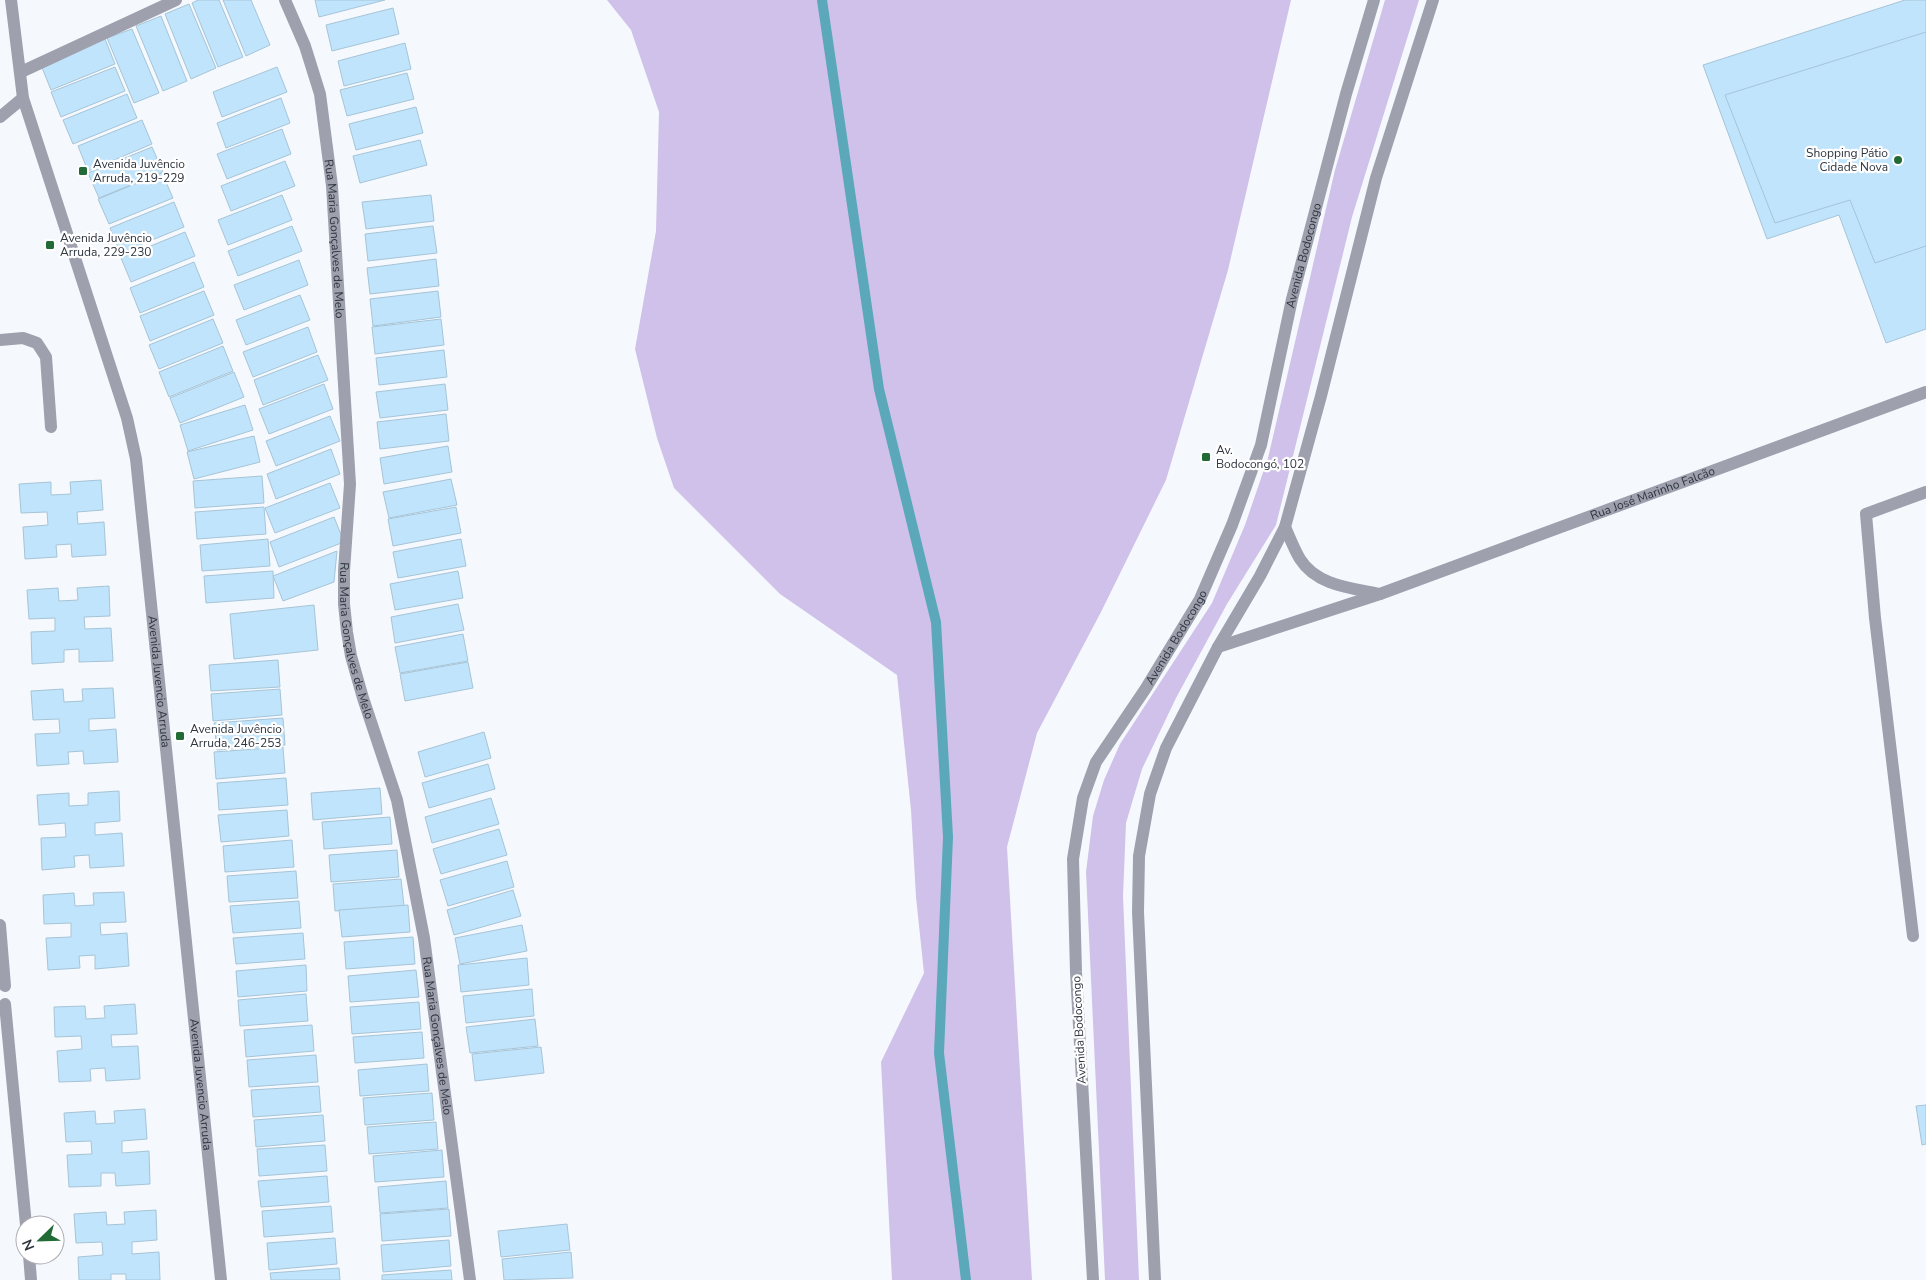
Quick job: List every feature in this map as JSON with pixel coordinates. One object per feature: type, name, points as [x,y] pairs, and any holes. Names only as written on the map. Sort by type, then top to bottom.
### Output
[{"type":"street","name":"Avenida Juvencio Arruda","points":[[11,0],[23,98],[127,418],[136,459],[221,1280]]},
{"type":"street","points":[[20,72],[176,0]]},
{"type":"street","name":"Rua Maria Gonçalves de Melo","points":[[285,0],[305,46],[320,94],[332,186],[350,484],[344,571],[344,604],[347,632],[362,698],[397,800],[424,938],[470,1280]]},
{"type":"street","name":"Avenida Bodocongo","points":[[1093,1280],[1076,972],[1073,859],[1083,798],[1096,762],[1146,688],[1200,599],[1232,525],[1261,445],[1292,299],[1346,94],[1374,0]]},
{"type":"street","points":[[1155,1280],[1139,931],[1139,856],[1150,794],[1166,748],[1218,647],[1260,576],[1285,527],[1376,178],[1433,0]]},
{"type":"street","points":[[0,117],[23,98]]},
{"type":"street","points":[[0,340],[23,338],[37,343],[46,357],[51,427]]},
{"type":"street","name":"Rua José Marinho Falcão","points":[[1218,647],[1380,594],[1926,392]]},
{"type":"street","points":[[1914,936],[1875,618],[1866,514],[1926,492]]},
{"type":"street","points":[[1285,527],[1301,560],[1317,576],[1334,585],[1380,594]]},
{"type":"street","points":[[0,925],[5,986]]},
{"type":"street","points":[[5,1004],[25,1215]]},
{"type":"street","points":[[30,1265],[31,1280]]},
{"type":"shaded area","points":[[607,0],[1291,0],[1228,270],[1166,480],[1101,612],[1037,733],[1007,847],[1032,1280],[892,1280],[881,1062],[924,973],[916,897],[911,810],[897,675],[780,594],[674,488],[657,438],[635,349],[656,231],[659,112],[631,30]]},
{"type":"shaded area","points":[[1385,0],[1419,0],[1352,217],[1276,525],[1227,604],[1176,698],[1142,769],[1126,823],[1123,896],[1139,1280],[1105,1280],[1086,872],[1093,816],[1104,780],[1120,744],[1212,603],[1245,525],[1268,458],[1335,170]]},
{"type":"building","points":[[198,0],[219,0],[243,57],[218,67],[192,3]]},
{"type":"building","points":[[223,0],[251,0],[270,45],[246,56]]},
{"type":"building","points":[[315,0],[385,0],[319,17]]},
{"type":"building","points":[[1905,0],[1926,0],[1926,329],[1886,343],[1839,215],[1767,239],[1703,65]]},
{"type":"building","points":[[189,4],[216,68],[191,79],[165,14]]},
{"type":"building","points":[[393,8],[399,34],[332,51],[326,25]]},
{"type":"building","points":[[161,16],[187,81],[163,91],[136,26]]},
{"type":"building","points":[[132,29],[159,93],[134,103],[107,38]]},
{"type":"building","points":[[1926,32],[1926,246],[1875,263],[1850,200],[1775,223],[1725,95]]},
{"type":"building","points":[[105,39],[115,64],[51,90],[41,65]]},
{"type":"building","points":[[405,43],[411,69],[344,86],[338,61]]},
{"type":"building","points":[[115,67],[125,91],[61,117],[51,92]]},
{"type":"building","points":[[277,67],[287,92],[222,117],[213,92]]},
{"type":"building","points":[[407,73],[414,99],[347,116],[340,90]]},
{"type":"building","points":[[127,94],[137,118],[73,144],[63,120]]},
{"type":"building","points":[[281,98],[290,123],[226,148],[217,123]]},
{"type":"building","points":[[416,107],[423,133],[356,150],[349,124]]},
{"type":"building","points":[[142,120],[152,144],[88,171],[78,146]]},
{"type":"building","points":[[282,129],[291,154],[227,179],[217,154]]},
{"type":"building","points":[[420,140],[427,165],[360,183],[353,156]]},
{"type":"building","points":[[152,147],[163,172],[99,198],[88,173]]},
{"type":"building","points":[[285,161],[295,186],[231,211],[221,186]]},
{"type":"building","points":[[162,173],[173,198],[109,224],[98,199]]},
{"type":"building","points":[[282,195],[292,220],[228,245],[218,220]]},
{"type":"building","points":[[431,195],[434,221],[366,229],[362,202]]},
{"type":"building","points":[[174,202],[184,227],[120,253],[110,228]]},
{"type":"building","points":[[292,226],[302,251],[238,276],[228,251]]},
{"type":"building","points":[[433,226],[437,253],[368,261],[365,234]]},
{"type":"building","points":[[185,232],[195,256],[131,282],[121,258]]},
{"type":"building","points":[[436,259],[439,286],[370,294],[367,268]]},
{"type":"building","points":[[299,260],[308,285],[244,310],[234,285]]},
{"type":"building","points":[[194,262],[204,287],[140,313],[130,288]]},
{"type":"building","points":[[204,291],[214,315],[150,341],[140,316]]},
{"type":"building","points":[[438,291],[441,317],[373,326],[370,299]]},
{"type":"building","points":[[300,295],[310,320],[246,345],[236,320]]},
{"type":"building","points":[[213,319],[223,343],[159,369],[149,345]]},
{"type":"building","points":[[441,319],[444,345],[375,354],[372,327]]},
{"type":"building","points":[[308,327],[317,352],[253,377],[243,352]]},
{"type":"building","points":[[223,346],[233,371],[169,397],[159,372]]},
{"type":"building","points":[[444,350],[447,377],[379,385],[376,358]]},
{"type":"building","points":[[318,355],[328,380],[263,405],[254,380]]},
{"type":"building","points":[[234,372],[244,397],[180,423],[170,398]]},
{"type":"building","points":[[324,384],[333,409],[269,434],[259,409]]},
{"type":"building","points":[[445,384],[448,410],[380,418],[376,392]]},
{"type":"building","points":[[245,405],[253,430],[188,451],[180,425]]},
{"type":"building","points":[[446,414],[449,441],[380,449],[377,422]]},
{"type":"building","points":[[330,416],[340,441],[276,466],[266,441]]},
{"type":"building","points":[[254,436],[260,462],[194,479],[187,452]]},
{"type":"building","points":[[448,446],[452,472],[384,484],[380,458]]},
{"type":"building","points":[[331,449],[340,474],[276,499],[267,474]]},
{"type":"building","points":[[262,476],[264,503],[195,508],[193,481]]},
{"type":"building","points":[[451,479],[457,505],[389,518],[383,492]]},
{"type":"building","points":[[101,480],[103,510],[77,512],[78,524],[104,522],[106,555],[72,557],[71,544],[56,545],[57,557],[25,559],[23,527],[48,525],[47,512],[21,513],[19,484],[51,482],[51,495],[71,494],[70,482]]},
{"type":"building","points":[[330,483],[340,508],[275,533],[265,508]]},
{"type":"building","points":[[264,507],[266,534],[197,539],[195,512]]},
{"type":"building","points":[[456,507],[461,533],[393,546],[388,519]]},
{"type":"building","points":[[334,517],[344,542],[279,567],[270,542]]},
{"type":"building","points":[[268,539],[270,566],[202,571],[200,545]]},
{"type":"building","points":[[461,539],[466,566],[398,578],[393,552]]},
{"type":"building","points":[[337,551],[334,582],[283,601],[273,576]]},
{"type":"building","points":[[273,571],[274,598],[206,603],[204,576]]},
{"type":"building","points":[[458,571],[463,598],[395,610],[390,584]]},
{"type":"building","points":[[109,586],[110,616],[84,617],[85,629],[111,628],[113,661],[79,662],[79,649],[64,650],[64,662],[32,664],[31,632],[55,631],[55,618],[29,619],[27,590],[58,588],[59,601],[78,600],[77,588]]},
{"type":"building","points":[[458,604],[464,630],[395,643],[391,617]]},
{"type":"building","points":[[314,605],[318,650],[234,659],[230,614]]},
{"type":"building","points":[[463,634],[468,661],[400,673],[395,647]]},
{"type":"building","points":[[278,660],[280,687],[211,691],[209,665]]},
{"type":"building","points":[[468,662],[473,688],[405,701],[400,674]]},
{"type":"building","points":[[113,688],[115,718],[89,719],[89,731],[116,729],[118,762],[84,764],[83,751],[68,752],[69,764],[37,766],[35,734],[60,733],[59,719],[33,720],[31,691],[63,689],[64,702],[83,701],[82,689]]},
{"type":"building","points":[[280,689],[282,715],[213,721],[211,694]]},
{"type":"building","points":[[283,718],[285,745],[217,750],[214,723]]},
{"type":"building","points":[[484,732],[491,758],[425,777],[418,752]]},
{"type":"building","points":[[283,747],[285,773],[216,779],[214,752]]},
{"type":"building","points":[[488,764],[495,789],[429,808],[422,783]]},
{"type":"building","points":[[286,778],[288,805],[219,810],[217,783]]},
{"type":"building","points":[[380,788],[382,814],[313,820],[311,793]]},
{"type":"building","points":[[119,791],[120,821],[95,823],[95,835],[122,833],[124,866],[90,868],[89,855],[74,856],[75,867],[42,870],[41,838],[66,837],[65,823],[39,825],[37,795],[69,793],[69,806],[88,805],[88,793]]},
{"type":"building","points":[[491,798],[499,824],[432,843],[425,817]]},
{"type":"building","points":[[287,810],[289,836],[221,842],[218,815]]},
{"type":"building","points":[[390,817],[392,844],[324,849],[322,822]]},
{"type":"building","points":[[499,829],[507,855],[441,874],[433,849]]},
{"type":"building","points":[[292,840],[294,867],[225,872],[223,846]]},
{"type":"building","points":[[397,850],[399,877],[331,882],[329,855]]},
{"type":"building","points":[[507,861],[514,887],[448,906],[440,880]]},
{"type":"building","points":[[296,871],[298,898],[229,902],[227,876]]},
{"type":"building","points":[[401,879],[404,906],[335,911],[333,884]]},
{"type":"building","points":[[513,890],[521,916],[454,935],[447,910]]},
{"type":"building","points":[[124,892],[126,922],[100,923],[101,935],[127,933],[129,966],[95,969],[95,955],[79,956],[80,968],[48,970],[46,938],[71,937],[71,923],[44,924],[43,895],[74,893],[75,906],[94,905],[93,893]]},
{"type":"building","points":[[299,901],[301,928],[233,933],[230,906]]},
{"type":"building","points":[[408,905],[410,932],[342,937],[339,910]]},
{"type":"building","points":[[522,925],[527,951],[460,964],[455,938]]},
{"type":"building","points":[[303,933],[305,959],[236,964],[233,938]]},
{"type":"building","points":[[413,937],[415,964],[346,969],[344,942]]},
{"type":"building","points":[[527,958],[529,985],[461,992],[458,965]]},
{"type":"building","points":[[306,965],[307,991],[238,997],[236,971]]},
{"type":"building","points":[[416,970],[419,997],[350,1002],[348,976]]},
{"type":"building","points":[[532,989],[534,1016],[466,1023],[463,996]]},
{"type":"building","points":[[306,994],[308,1021],[240,1026],[238,1000]]},
{"type":"building","points":[[419,1002],[421,1029],[352,1034],[350,1007]]},
{"type":"building","points":[[135,1004],[137,1034],[111,1035],[112,1047],[138,1046],[140,1079],[106,1081],[105,1068],[90,1069],[91,1081],[59,1082],[57,1051],[82,1049],[81,1036],[55,1037],[54,1007],[85,1006],[86,1019],[105,1018],[104,1006]]},
{"type":"building","points":[[535,1019],[538,1046],[470,1053],[466,1027]]},
{"type":"building","points":[[312,1025],[314,1051],[246,1057],[244,1030]]},
{"type":"building","points":[[422,1032],[424,1058],[355,1063],[353,1037]]},
{"type":"building","points":[[541,1047],[544,1073],[475,1081],[472,1054]]},
{"type":"building","points":[[316,1055],[318,1082],[249,1087],[247,1060]]},
{"type":"building","points":[[427,1064],[429,1091],[360,1096],[358,1070]]},
{"type":"building","points":[[319,1086],[321,1112],[253,1117],[251,1090]]},
{"type":"building","points":[[432,1093],[434,1120],[365,1125],[363,1098]]},
{"type":"building","points":[[1926,1105],[1926,1144],[1922,1145],[1916,1106]]},
{"type":"building","points":[[145,1109],[147,1139],[122,1141],[122,1153],[149,1151],[150,1184],[116,1186],[115,1173],[101,1173],[101,1186],[69,1187],[67,1155],[92,1154],[91,1141],[66,1142],[64,1113],[95,1111],[96,1124],[115,1123],[114,1111]]},
{"type":"building","points":[[323,1115],[325,1141],[256,1147],[254,1120]]},
{"type":"building","points":[[436,1122],[438,1149],[369,1154],[367,1127]]},
{"type":"building","points":[[325,1145],[327,1171],[259,1176],[257,1149]]},
{"type":"building","points":[[442,1150],[444,1177],[375,1182],[373,1156]]},
{"type":"building","points":[[327,1176],[329,1202],[261,1207],[258,1181]]},
{"type":"building","points":[[446,1181],[448,1208],[380,1213],[378,1187]]},
{"type":"building","points":[[331,1206],[333,1232],[264,1237],[262,1211]]},
{"type":"building","points":[[449,1209],[451,1236],[382,1241],[380,1214]]},
{"type":"building","points":[[156,1210],[157,1240],[132,1242],[132,1254],[159,1252],[160,1280],[126,1280],[126,1274],[111,1274],[111,1280],[79,1280],[78,1257],[103,1255],[102,1242],[76,1243],[74,1214],[106,1212],[107,1225],[125,1224],[124,1212]]},
{"type":"building","points":[[567,1224],[570,1250],[501,1257],[498,1231]]},
{"type":"building","points":[[335,1238],[337,1264],[269,1270],[267,1243]]},
{"type":"building","points":[[449,1240],[451,1266],[383,1272],[381,1245]]},
{"type":"building","points":[[571,1252],[573,1278],[504,1280],[502,1259]]},
{"type":"building","points":[[339,1268],[340,1280],[271,1280],[270,1273]]},
{"type":"building","points":[[451,1270],[452,1280],[382,1280],[382,1275]]},
{"type":"waterway","points":[[822,0],[879,389],[936,622],[948,837],[939,1053],[966,1280]]},
{"type":"place","name":"Shopping Pátio Cidade Nova","points":[[1898,160]]},
{"type":"place","name":"Avenida Juvêncio Arruda, 219-229","points":[[83,171]]},
{"type":"place","name":"Avenida Juvêncio Arruda, 229-230","points":[[50,245]]},
{"type":"place","name":"Av. Bodocongó, 102","points":[[1206,457]]},
{"type":"place","name":"Avenida Juvêncio Arruda, 246-253","points":[[180,736]]}]
